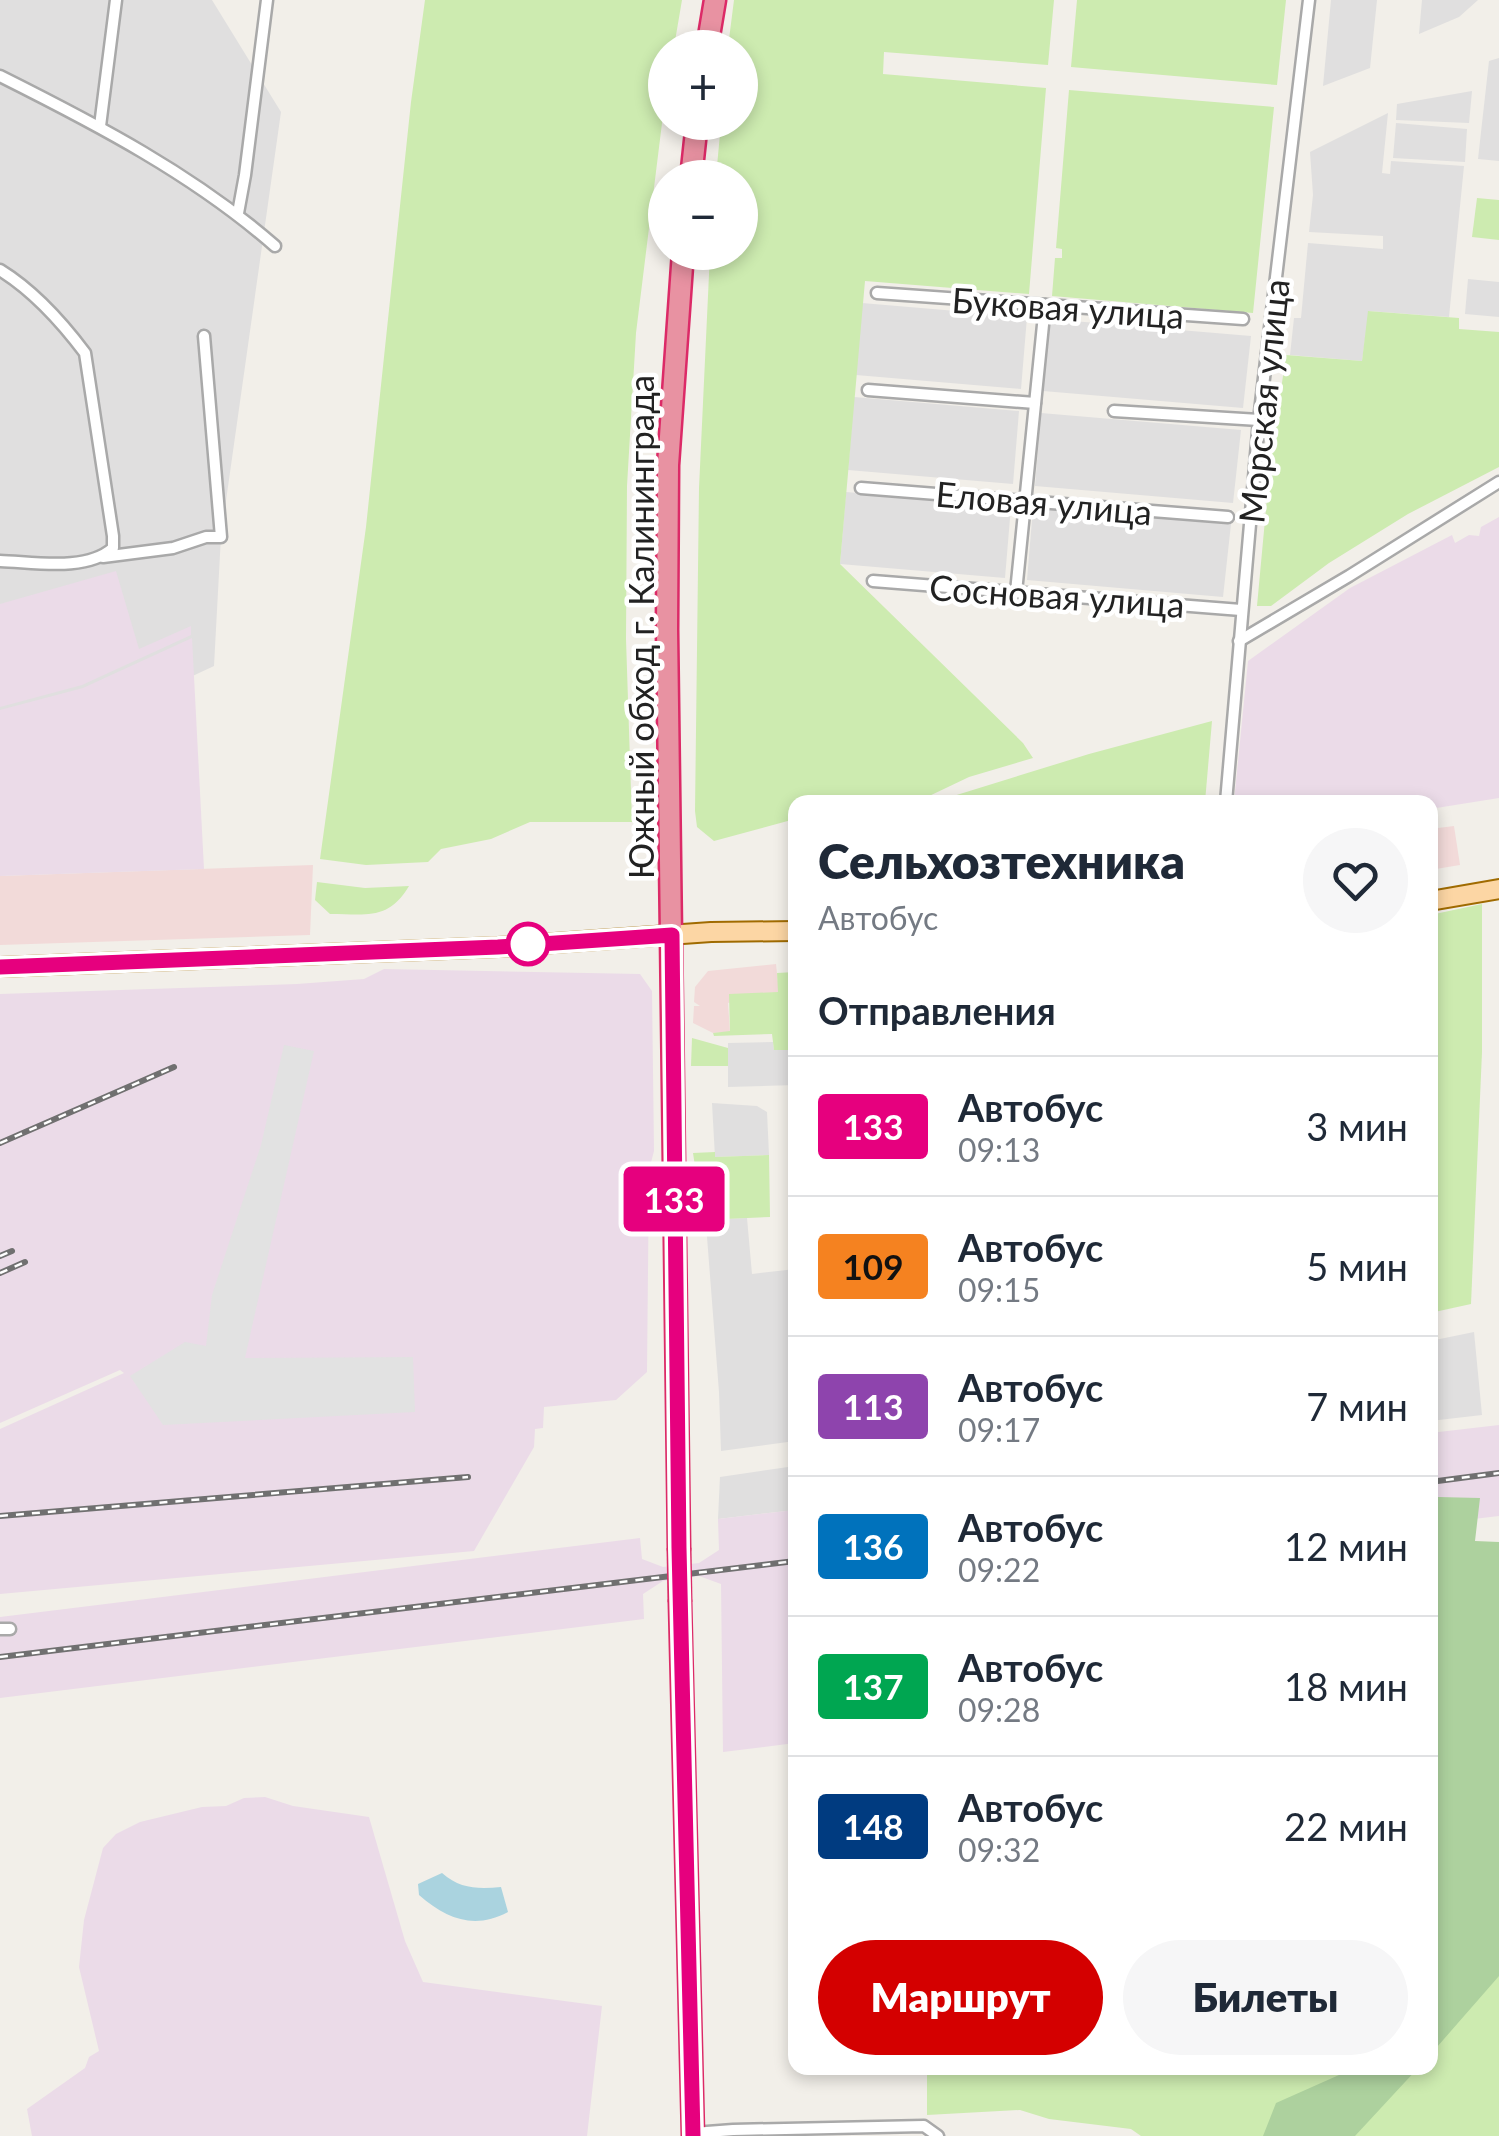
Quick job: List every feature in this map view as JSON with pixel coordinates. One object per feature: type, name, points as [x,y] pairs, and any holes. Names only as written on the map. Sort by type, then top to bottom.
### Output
[{"type":"highway","points":[[710,30],[715,0]]},
{"type":"highway","name":"Южный обход г. Калининграда","points":[[683,270],[668,464],[667,665],[679,1548],[691,2022],[687,2133]]},
{"type":"main road","points":[[1438,900],[1499,889]]},
{"type":"main road","points":[[0,967],[788,931]]},
{"type":"street","points":[[100,126],[116,0]]},
{"type":"street","points":[[238,213],[266,0]]},
{"type":"street","name":"Морская улица","points":[[1227,795],[1260,420],[1309,0]]},
{"type":"street","points":[[0,76],[100,126],[238,213],[275,246]]},
{"type":"street","points":[[0,270],[22,283],[66,328],[84,353],[113,536],[113,548],[102,557]]},
{"type":"street","name":"Буковая улица","points":[[877,294],[1244,319]]},
{"type":"street","points":[[1016,592],[1045,305]]},
{"type":"street","points":[[0,561],[74,562],[173,548],[221,536],[204,336]]},
{"type":"street","points":[[868,390],[1035,403]]},
{"type":"street","points":[[1114,412],[1260,420]]},
{"type":"street","points":[[1238,640],[1499,482]]},
{"type":"street","name":"Еловая улица","points":[[861,488],[1228,517]]},
{"type":"street","name":"Сосновая улица","points":[[873,581],[1241,610]]},
{"type":"street","points":[[687,2133],[924,2126],[938,2136]]},
{"type":"shaded area","points":[[0,0],[212,0],[281,112],[221,536],[214,666],[0,766]]},
{"type":"shaded area","points":[[1331,0],[1377,0],[1370,68],[1323,86]]},
{"type":"shaded area","points":[[1422,0],[1478,0],[1459,17],[1419,34]]},
{"type":"shaded area","points":[[1499,58],[1499,161],[1478,159],[1489,61]]},
{"type":"shaded area","points":[[1472,91],[1469,123],[1396,120],[1397,104]]},
{"type":"shaded area","points":[[1388,113],[1382,173],[1390,174],[1391,161],[1464,166],[1449,317],[1369,311],[1362,361],[1290,355],[1294,318],[1301,318],[1308,243],[1383,249],[1383,236],[1309,232],[1313,195],[1310,152]]},
{"type":"shaded area","points":[[1396,123],[1467,129],[1465,162],[1393,158]]},
{"type":"shaded area","points":[[1468,279],[1499,282],[1499,317],[1465,314]]},
{"type":"shaded area","points":[[862,303],[1027,317],[1021,389],[856,375]]},
{"type":"shaded area","points":[[1049,319],[1251,336],[1243,408],[1043,391]]},
{"type":"shaded area","points":[[854,397],[1019,411],[1013,484],[848,470]]},
{"type":"shaded area","points":[[1041,413],[1241,430],[1233,503],[1035,486]]},
{"type":"shaded area","points":[[846,492],[1011,506],[1005,578],[840,564]]},
{"type":"shaded area","points":[[1033,508],[1231,524],[1223,597],[1027,580]]},
{"type":"shaded area","points":[[1499,517],[1499,798],[1438,808],[1438,795],[1235,795],[1248,661],[1350,588],[1452,535],[1455,543],[1469,535],[1479,536],[1481,527]]},
{"type":"shaded area","points":[[116,571],[139,649],[191,626],[191,635],[82,685],[0,707],[0,604]]},
{"type":"shaded area","points":[[192,638],[204,869],[0,876],[0,710],[83,688]]},
{"type":"shaded area","points":[[1454,826],[1460,865],[1438,869],[1438,828]]},
{"type":"shaded area","points":[[313,865],[310,935],[0,945],[0,876]]},
{"type":"shaded area","points":[[776,964],[779,992],[728,1003],[730,1032],[713,1033],[693,1023],[694,1006],[700,1006],[694,1002],[695,987],[708,971]]},
{"type":"shaded area","points":[[384,969],[640,974],[652,991],[654,1151],[649,1170],[647,1372],[616,1400],[544,1407],[543,1428],[535,1429],[534,1447],[474,1551],[0,1594],[0,1429],[124,1373],[120,1370],[0,1423],[0,994],[297,984],[364,979]]},
{"type":"shaded area","points":[[773,1042],[774,1050],[788,1050],[788,1085],[728,1087],[728,1043]]},
{"type":"shaded area","points":[[284,1045],[314,1051],[245,1358],[413,1357],[415,1412],[163,1425],[130,1376],[185,1342],[206,1346],[212,1295],[261,1145]]},
{"type":"shaded area","points":[[712,1103],[757,1106],[767,1112],[769,1155],[715,1157]]},
{"type":"shaded area","points":[[747,1218],[752,1274],[788,1270],[788,1442],[721,1451],[703,1220]]},
{"type":"shaded area","points":[[1474,1332],[1482,1415],[1438,1420],[1438,1339]]},
{"type":"shaded area","points":[[1499,1425],[1499,1516],[1457,1521],[1438,1556],[1438,1432]]},
{"type":"shaded area","points":[[788,1467],[788,1511],[718,1519],[720,1477]]},
{"type":"shaded area","points":[[788,1511],[788,1744],[723,1752],[721,1584],[699,1576],[663,1581],[643,1594],[644,1619],[0,1698],[0,1617],[640,1538],[642,1559],[663,1567],[672,1566],[672,1570],[689,1568],[719,1550],[718,1519]]},
{"type":"shaded area","points":[[265,1797],[293,1806],[369,1817],[405,1941],[423,1982],[602,2006],[587,2136],[32,2136],[27,2109],[85,2068],[89,2057],[99,2051],[79,1967],[84,1920],[103,1848],[116,1834],[140,1822],[202,1807],[226,1806],[244,1798]]},
{"type":"green space","points":[[425,0],[682,0],[677,30],[648,30],[648,140],[660,140],[657,160],[648,160],[648,236],[636,333],[627,486],[626,639],[632,822],[530,822],[491,839],[441,849],[428,862],[366,865],[320,859],[366,527]]},
{"type":"green space","points":[[734,0],[1054,0],[1048,65],[884,52],[883,74],[1046,88],[1029,294],[865,281],[840,564],[1023,743],[1033,758],[969,777],[931,795],[788,795],[788,821],[714,841],[697,827],[695,811],[699,488],[709,270],[758,270],[758,160],[718,160],[719,140],[758,140],[758,30],[730,30]]},
{"type":"green space","points":[[1077,0],[1286,0],[1277,85],[1071,67]]},
{"type":"green space","points":[[1069,90],[1274,107],[1253,313],[1052,296],[1055,258],[1062,258],[1062,249],[1056,248]]},
{"type":"green space","points":[[1477,198],[1499,200],[1499,240],[1472,237]]},
{"type":"green space","points":[[1368,311],[1459,318],[1459,329],[1499,332],[1499,467],[1408,514],[1329,563],[1271,606],[1257,606],[1270,466],[1286,355],[1362,361]]},
{"type":"green space","points":[[1212,721],[1206,795],[957,795]]},
{"type":"green space","points":[[317,882],[365,888],[409,886],[384,910],[330,914],[315,900]]},
{"type":"green space","points":[[1482,904],[1482,1052],[1471,1304],[1438,1311],[1438,913]]},
{"type":"green space","points":[[788,972],[788,1050],[774,1050],[772,1034],[714,1036],[713,1033],[730,1031],[729,994],[778,992],[777,973]]},
{"type":"green space","points":[[692,1038],[728,1048],[728,1066],[691,1066]]},
{"type":"green space","points":[[715,1152],[715,1157],[769,1155],[770,1217],[703,1220],[693,1153]]},
{"type":"green space","points":[[1438,1497],[1480,1498],[1475,1541],[1499,1542],[1499,1976],[1438,2046]]},
{"type":"green space","points":[[1499,1948],[1499,2136],[1312,2136],[1373,2075],[1438,2075],[1438,2009]]},
{"type":"green space","points":[[927,2075],[1342,2075],[1282,2136],[1141,2136],[1131,2129],[1049,2119],[1020,2110],[927,2115]]},
{"type":"green space","points":[[1339,2075],[1412,2075],[1355,2136],[1263,2136],[1276,2103]]},
{"type":"water","points":[[442,1873],[470,1887],[501,1887],[508,1912],[472,1921],[450,1916],[419,1895],[418,1884]]},
{"type":"railway","points":[[0,1143],[174,1067]]},
{"type":"railway","points":[[0,1256],[12,1251]]},
{"type":"railway","points":[[0,1273],[25,1262]]},
{"type":"railway","points":[[1438,1481],[1499,1473]]},
{"type":"railway","points":[[0,1516],[468,1477]]},
{"type":"railway","points":[[0,1657],[788,1562]]},
{"type":"bus line","name":"133","points":[[0,967],[498,947],[672,935],[679,1548],[693,2136]]}]
